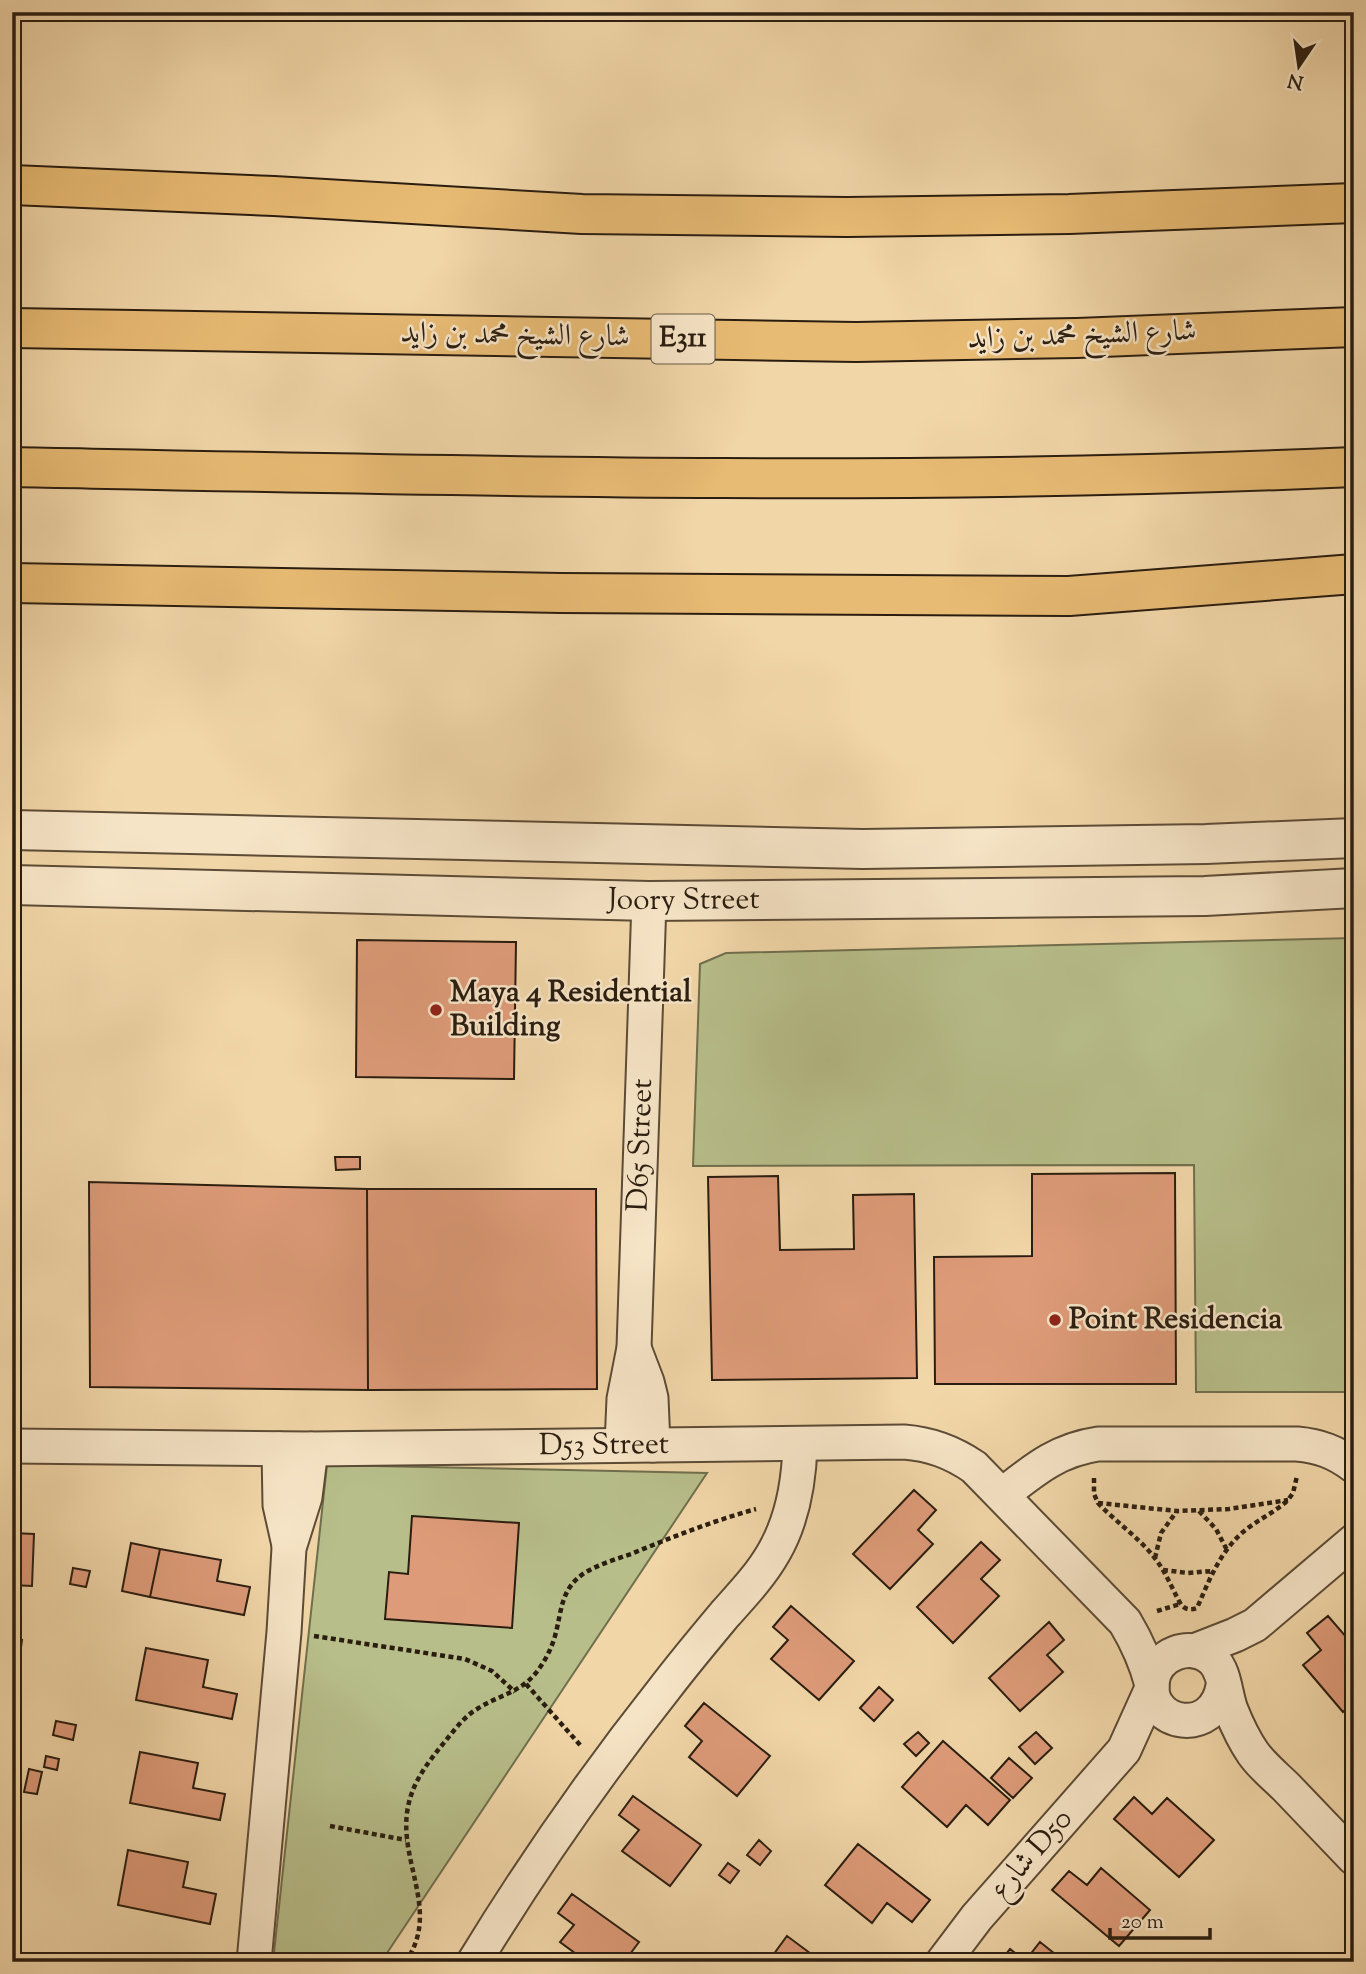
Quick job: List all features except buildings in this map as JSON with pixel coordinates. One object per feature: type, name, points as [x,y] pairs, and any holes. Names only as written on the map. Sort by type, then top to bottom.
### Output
[{"type":"highway","points":[[12,185],[275,196],[582,214],[847,217],[1082,214],[1354,203]]},
{"type":"highway","points":[[12,211],[275,196]]},
{"type":"highway","name":"شارع الشيخ محمد بن زايد","points":[[12,328],[856,342],[1077,338],[1354,327]]},
{"type":"highway","points":[[12,467],[567,478],[1088,475],[1354,467]]},
{"type":"highway","points":[[12,583],[574,594],[1069,596],[1354,574]]},
{"type":"street","name":"Joory Street","points":[[12,830],[863,849],[1206,844],[1354,838]]},
{"type":"street","points":[[649,901],[674,883],[704,875],[832,872],[855,859],[863,849]]},
{"type":"street","name":"Joory Street","points":[[12,885],[649,901],[1205,896],[1354,888]]},
{"type":"street","name":"D65 Street","points":[[637,1445],[624,1399],[634,1348],[649,901]]},
{"type":"street","name":"D53 Street","points":[[12,1446],[295,1449],[904,1442],[934,1446],[961,1458],[1002,1495],[1125,1622],[1141,1652],[1152,1686]]},
{"type":"street","points":[[1002,1495],[1049,1459],[1081,1446],[1098,1444],[1297,1444],[1333,1452],[1354,1466]]},
{"type":"street","points":[[474,1962],[535,1866],[602,1770],[673,1677],[760,1574],[780,1538],[794,1500],[800,1445]]},
{"type":"street","points":[[254,1962],[289,1548],[280,1505],[295,1449]]},
{"type":"street","points":[[1354,1541],[1255,1625],[1235,1635],[1165,1658],[1158,1666],[1152,1686],[1154,1698],[1166,1714],[1214,1730],[1254,1754],[1354,1858]]},
{"type":"street","name":"D53 Street","points":[[1125,1622],[1189,1651]]},
{"type":"street","points":[[1189,1721],[1203,1718],[1217,1705],[1223,1682],[1255,1625]]},
{"type":"street","points":[[1189,1651],[1212,1660],[1254,1754]]},
{"type":"street","name":"شارع D50","points":[[943,1962],[977,1917],[1124,1750],[1152,1686]]},
{"type":"street","name":"شارع D50","points":[[1124,1750],[1189,1721]]},
{"type":"path","points":[[1098,1444],[1094,1494],[1098,1503],[1155,1558],[1180,1604],[1191,1610],[1197,1608],[1213,1571],[1227,1550],[1242,1533],[1288,1500],[1293,1493],[1297,1477],[1297,1444]]},
{"type":"path","points":[[405,1962],[416,1942],[421,1915],[406,1825],[416,1782],[423,1769],[464,1719],[474,1710],[514,1692],[535,1674],[550,1650],[566,1593],[585,1573],[695,1528],[794,1500]]},
{"type":"path","points":[[1098,1503],[1199,1511],[1288,1500]]},
{"type":"path","points":[[1155,1558],[1161,1533],[1177,1511]]},
{"type":"path","points":[[1199,1511],[1216,1529],[1227,1550]]},
{"type":"path","points":[[1163,1570],[1188,1573],[1213,1571]]},
{"type":"path","points":[[284,1632],[465,1659],[492,1671],[514,1692]]},
{"type":"path","points":[[526,1684],[602,1770]]},
{"type":"path","points":[[330,1826],[407,1840]]},
{"type":"path","points":[[410,1955],[419,1962]]},
{"type":"green space","points":[[1354,938],[1354,1392],[1196,1392],[1194,1165],[693,1166],[700,964],[726,953]]},
{"type":"green space","points":[[327,1465],[707,1473],[381,1962],[273,1962]]},
{"type":"place","name":"Maya 4 Residential Building","points":[[436,1010]]},
{"type":"place","name":"Point Residencia","points":[[1055,1320]]}]
